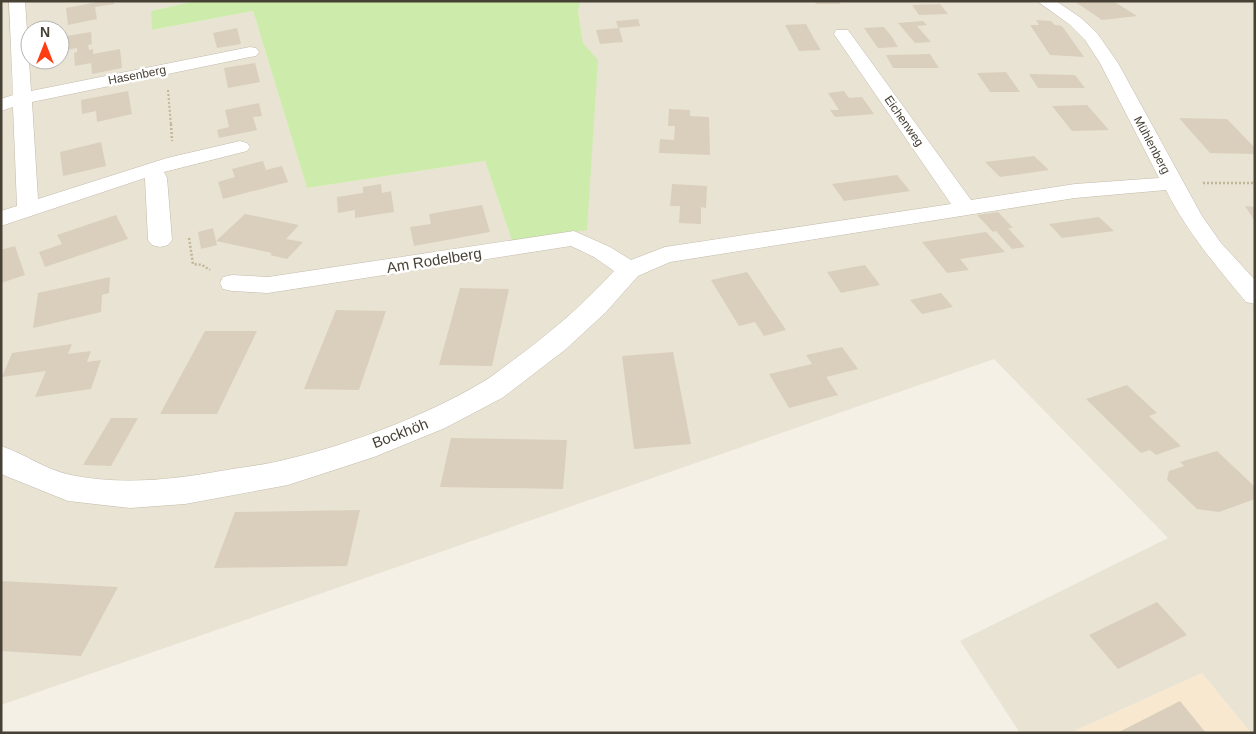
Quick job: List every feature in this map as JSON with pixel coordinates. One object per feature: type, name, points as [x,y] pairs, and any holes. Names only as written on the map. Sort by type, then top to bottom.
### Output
[{"type":"street","points":[[17,1],[9,27],[23,98],[28,210]]},
{"type":"street","name":"Mühlenberg","points":[[1045,1],[1075,21],[1091,37],[1109,63],[1192,217],[1213,248],[1255,296]]},
{"type":"street","name":"Eichenweg","points":[[842,34],[966,208]]},
{"type":"street","name":"Hasenberg","points":[[1,105],[23,98],[250,52]]},
{"type":"street","points":[[1,218],[174,162],[240,147]]},
{"type":"street","points":[[152,170],[156,178],[160,240]]},
{"type":"street","points":[[966,208],[1075,192],[1172,183]]},
{"type":"street","name":"Bockhöh","points":[[1,458],[19,469],[68,488],[130,495],[185,491],[288,472],[362,448],[435,420],[492,390],[557,342],[597,306],[629,270],[664,255],[966,208]]},
{"type":"street","name":"Am Rodelberg","points":[[232,283],[268,285],[574,238],[602,252],[629,270]]},
{"type":"path","points":[[167,69],[174,162]]},
{"type":"path","points":[[1172,183],[1255,183]]},
{"type":"path","points":[[188,236],[193,264],[202,265],[232,283]]},
{"type":"shaded area","points":[[1,1],[195,1],[151,11],[153,30],[253,11],[307,188],[485,161],[512,241],[583,43],[578,10],[581,1],[1255,1],[1255,733],[1251,733],[1202,673],[1070,733],[1020,733],[960,641],[1168,538],[994,359],[1,705]]},
{"type":"shaded area","points":[[1202,673],[1251,733],[1070,733]]},
{"type":"green space","points":[[195,1],[581,1],[578,10],[583,43],[598,60],[587,230],[512,241],[485,161],[307,188],[253,11],[152,30],[151,11]]},
{"type":"building","points":[[103,1],[114,1],[114,4],[95,7],[97,19],[70,25],[66,8]]},
{"type":"building","points":[[814,1],[838,1],[841,4],[816,4]]},
{"type":"building","points":[[1074,1],[1113,1],[1137,16],[1102,20]]},
{"type":"building","points":[[940,4],[948,14],[919,15],[912,5]]},
{"type":"building","points":[[638,19],[640,26],[618,28],[616,21]]},
{"type":"building","points":[[1036,20],[1051,21],[1055,25],[1062,26],[1084,57],[1050,55],[1030,25],[1039,25]]},
{"type":"building","points":[[923,21],[927,25],[917,26],[931,42],[915,43],[898,23]]},
{"type":"building","points":[[806,24],[821,50],[799,51],[785,25]]},
{"type":"building","points":[[884,27],[898,47],[878,48],[864,28]]},
{"type":"building","points":[[237,28],[241,44],[217,48],[213,33]]},
{"type":"building","points":[[619,28],[623,42],[600,44],[596,30]]},
{"type":"building","points":[[91,32],[92,44],[88,45],[89,50],[93,49],[93,54],[120,49],[122,68],[92,74],[91,63],[75,66],[74,53],[77,52],[77,48],[70,49],[70,35]]},
{"type":"building","points":[[930,54],[939,68],[893,68],[886,55]]},
{"type":"building","points":[[255,63],[260,82],[228,88],[224,68]]},
{"type":"building","points":[[1006,72],[1020,92],[990,92],[977,73]]},
{"type":"building","points":[[1029,74],[1075,75],[1085,88],[1038,88]]},
{"type":"building","points":[[128,91],[132,114],[97,122],[96,111],[82,114],[81,100]]},
{"type":"building","points":[[844,91],[849,98],[862,97],[874,114],[835,117],[830,110],[839,110],[828,93]]},
{"type":"building","points":[[259,103],[262,116],[253,117],[257,130],[219,138],[217,130],[229,127],[225,110]]},
{"type":"building","points":[[1087,105],[1109,130],[1072,131],[1052,106]]},
{"type":"building","points":[[669,109],[690,110],[690,116],[709,117],[710,155],[659,153],[660,139],[674,140],[675,126],[668,126]]},
{"type":"building","points":[[1179,118],[1227,119],[1255,148],[1255,154],[1210,153]]},
{"type":"building","points":[[101,142],[106,166],[63,176],[60,152]]},
{"type":"building","points":[[1034,156],[1049,170],[1000,177],[985,162]]},
{"type":"building","points":[[263,161],[266,170],[282,166],[288,182],[223,199],[218,182],[235,177],[232,169]]},
{"type":"building","points":[[897,175],[910,191],[844,201],[832,184]]},
{"type":"building","points":[[381,184],[382,193],[391,191],[394,212],[355,218],[355,210],[338,213],[337,197],[363,193],[363,187]]},
{"type":"building","points":[[672,184],[707,186],[706,208],[701,207],[701,224],[679,223],[680,206],[670,206]]},
{"type":"building","points":[[482,205],[490,232],[414,246],[410,227],[431,224],[429,214]]},
{"type":"building","points":[[1245,206],[1255,207],[1255,221]]},
{"type":"building","points":[[998,212],[1013,228],[1008,228],[1025,247],[1012,249],[996,231],[993,232],[977,215]]},
{"type":"building","points":[[245,214],[299,225],[286,239],[303,242],[287,259],[270,255],[272,253],[216,241]]},
{"type":"building","points":[[116,215],[128,239],[45,267],[39,252],[62,244],[57,235]]},
{"type":"building","points":[[1099,217],[1114,231],[1062,238],[1049,224]]},
{"type":"building","points":[[213,228],[217,245],[201,249],[198,232]]},
{"type":"building","points":[[986,232],[1005,252],[960,259],[969,270],[947,273],[922,242]]},
{"type":"building","points":[[15,246],[25,275],[1,283],[1,250]]},
{"type":"building","points":[[865,265],[880,285],[841,293],[827,272]]},
{"type":"building","points":[[747,272],[786,330],[764,336],[755,322],[739,326],[711,280]]},
{"type":"building","points":[[110,277],[109,293],[102,295],[101,312],[33,328],[38,293]]},
{"type":"building","points":[[460,288],[509,289],[492,366],[439,365]]},
{"type":"building","points":[[941,293],[953,307],[922,314],[910,300]]},
{"type":"building","points":[[336,310],[386,311],[359,390],[304,389]]},
{"type":"building","points":[[205,331],[257,331],[217,414],[160,414]]},
{"type":"building","points":[[72,344],[68,354],[91,351],[87,362],[101,360],[91,389],[35,397],[46,371],[2,377],[12,353]]},
{"type":"building","points":[[842,347],[858,369],[826,377],[838,395],[789,408],[769,374],[812,364],[806,355]]},
{"type":"building","points":[[673,352],[691,444],[634,449],[622,356]]},
{"type":"building","points":[[1127,385],[1157,413],[1149,416],[1181,446],[1156,455],[1150,450],[1141,453],[1086,399]]},
{"type":"building","points":[[111,418],[138,418],[111,466],[83,465]]},
{"type":"building","points":[[451,438],[567,440],[563,489],[440,487]]},
{"type":"building","points":[[1217,451],[1255,487],[1255,499],[1219,512],[1197,509],[1167,480],[1169,471],[1184,466],[1180,462]]},
{"type":"building","points":[[360,510],[347,566],[214,568],[235,512]]},
{"type":"building","points":[[1,581],[118,587],[81,656],[1,651]]},
{"type":"building","points":[[1157,602],[1187,635],[1118,669],[1089,635]]},
{"type":"building","points":[[1180,701],[1206,733],[1117,733]]}]
